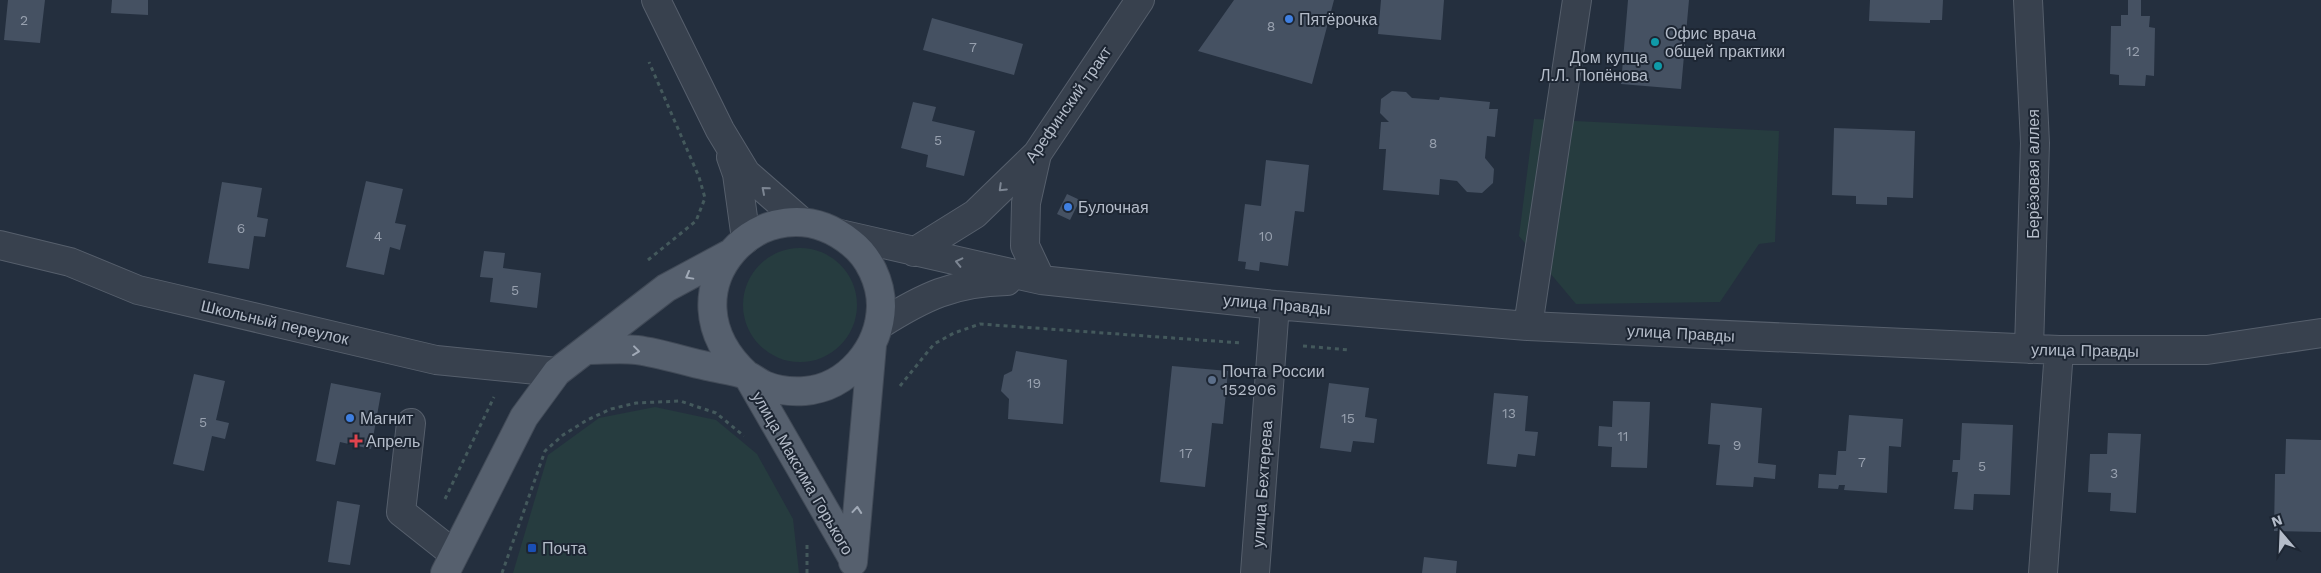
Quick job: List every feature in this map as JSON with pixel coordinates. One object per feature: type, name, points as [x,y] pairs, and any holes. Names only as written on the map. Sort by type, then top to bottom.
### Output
[{"type":"main road","points":[[450,564],[524,417],[557,372],[666,288],[739,246],[763,229],[782,223],[802,222],[821,226],[840,234],[857,247],[870,264],[878,284],[881,304],[875,335],[860,362],[844,376],[825,386],[805,390],[784,390],[765,385],[747,375],[733,362],[721,346],[714,327],[712,308],[714,288],[720,270],[739,246]]},
{"type":"main road","name":"улица Максима Горького","points":[[852,566],[875,335]]},
{"type":"main road","points":[[587,350],[636,350],[747,375]]},
{"type":"main road","name":"улица Максима Горького","points":[[747,375],[852,566]]},
{"type":"street","points":[[656,0],[720,130],[746,173],[802,222]]},
{"type":"street","name":"Арефинский тракт","points":[[914,252],[974,214],[1037,154],[1140,0]]},
{"type":"street","points":[[1528,326],[1577,0]]},
{"type":"street","name":"Берёзовая аллея","points":[[2028,0],[2035,143],[2029,349]]},
{"type":"street","points":[[720,130],[737,174],[739,246]]},
{"type":"street","points":[[1037,154],[1026,203],[1025,246],[1041,280]]},
{"type":"street","name":"улица Правды","points":[[840,234],[1041,280],[1274,305],[1528,326],[2060,350],[2207,350],[2321,333]]},
{"type":"street","name":"Школьный переулок","points":[[0,244],[70,262],[138,290],[436,360],[557,372]]},
{"type":"street","name":"улица Правды","points":[[875,335],[912,304],[942,291],[982,282],[1041,280]]},
{"type":"street","name":"улица Бехтерева","points":[[1255,573],[1274,305]]},
{"type":"street","points":[[2043,573],[2060,350]]},
{"type":"street","points":[[411,423],[401,512],[431,536],[450,564]]},
{"type":"path","points":[[642,265],[696,221],[705,198],[699,177],[645,53]]},
{"type":"path","points":[[898,389],[934,344],[954,333],[980,324],[1350,350]]},
{"type":"path","points":[[431,536],[446,495],[496,393],[525,370]]},
{"type":"path","points":[[502,573],[545,450],[563,435],[588,420],[611,408],[636,403],[680,401],[716,414],[746,437]]},
{"type":"path","points":[[807,542],[807,573]]},
{"type":"green space","points":[[1534,119],[1779,131],[1775,242],[1759,244],[1720,302],[1576,304],[1519,236]]},
{"type":"green space","points":[[800,248],[822,253],[840,265],[852,283],[857,305],[852,327],[840,345],[822,357],[800,362],[778,357],[760,345],[748,327],[743,305],[748,283],[760,265],[778,253]]},
{"type":"green space","points":[[655,407],[716,420],[757,454],[793,519],[799,573],[513,573],[548,455],[599,418]]},
{"type":"building","points":[[8,0],[45,0],[40,43],[4,40]]},
{"type":"building","points":[[112,0],[148,0],[148,15],[111,13]]},
{"type":"building","points":[[1234,0],[1334,0],[1312,84],[1198,51]]},
{"type":"building","points":[[1381,0],[1444,0],[1441,40],[1378,34]]},
{"type":"building","name":"Офис врача общей практики","points":[[1628,0],[1689,0],[1681,89],[1621,84]]},
{"type":"building","points":[[1870,0],[1943,0],[1942,20],[1930,20],[1930,23],[1869,21]]},
{"type":"building","points":[[2128,0],[2141,0],[2141,16],[2150,16],[2149,27],[2155,28],[2154,76],[2146,75],[2145,86],[2119,85],[2119,75],[2110,74],[2111,26],[2121,26],[2121,15],[2128,15]]},
{"type":"building","points":[[932,18],[1023,44],[1014,75],[923,50]]},
{"type":"building","points":[[1392,91],[1406,92],[1412,98],[1439,100],[1440,97],[1490,102],[1489,109],[1498,109],[1495,137],[1487,136],[1485,158],[1494,169],[1493,183],[1482,193],[1467,192],[1457,181],[1440,179],[1439,195],[1383,190],[1386,149],[1379,149],[1381,122],[1389,122],[1380,113],[1381,99]]},
{"type":"building","points":[[913,102],[936,107],[932,121],[975,131],[964,176],[926,167],[928,155],[901,148]]},
{"type":"building","points":[[1834,128],[1915,131],[1913,198],[1887,197],[1887,205],[1856,204],[1856,196],[1832,195]]},
{"type":"building","points":[[1266,160],[1309,165],[1304,212],[1295,211],[1288,266],[1260,262],[1259,271],[1245,269],[1246,262],[1238,261],[1245,204],[1261,206]]},
{"type":"building","points":[[366,181],[403,189],[395,223],[406,225],[400,250],[390,247],[384,275],[346,267]]},
{"type":"building","points":[[222,182],[262,188],[257,217],[268,219],[265,237],[254,236],[249,269],[208,263]]},
{"type":"building","name":"Булочная","points":[[1067,194],[1080,200],[1070,220],[1057,214]]},
{"type":"building","points":[[484,251],[505,253],[503,268],[541,273],[537,308],[490,302],[493,278],[480,277]]},
{"type":"building","points":[[1016,351],[1067,360],[1063,424],[1008,419],[1009,399],[1001,391],[1004,375],[1012,371]]},
{"type":"building","points":[[1172,366],[1228,371],[1223,424],[1212,423],[1205,487],[1160,482]]},
{"type":"building","points":[[194,374],[225,381],[216,420],[229,423],[225,439],[212,436],[204,471],[173,464]]},
{"type":"building","name":"Магнит","points":[[331,383],[381,393],[371,449],[340,442],[335,465],[316,461]]},
{"type":"building","points":[[1329,383],[1369,388],[1365,417],[1377,419],[1374,443],[1353,441],[1351,452],[1320,448]]},
{"type":"building","points":[[1494,393],[1528,396],[1525,431],[1538,432],[1535,456],[1518,454],[1516,467],[1487,464]]},
{"type":"building","points":[[1613,401],[1650,402],[1647,468],[1611,467],[1612,447],[1598,446],[1599,426],[1612,427]]},
{"type":"building","points":[[1711,403],[1762,408],[1758,463],[1776,465],[1775,479],[1754,477],[1753,487],[1716,485],[1720,445],[1708,444]]},
{"type":"building","points":[[1849,415],[1903,419],[1901,447],[1889,446],[1887,493],[1844,490],[1845,485],[1839,485],[1838,489],[1818,488],[1819,474],[1836,475],[1838,451],[1846,451]]},
{"type":"building","points":[[1962,423],[2013,425],[2010,495],[1974,494],[1973,510],[1954,509],[1958,472],[1952,472],[1953,460],[1960,460]]},
{"type":"building","points":[[2108,433],[2141,434],[2136,513],[2110,511],[2111,493],[2088,492],[2090,454],[2107,454]]},
{"type":"building","points":[[2286,439],[2321,440],[2321,532],[2274,531],[2275,474],[2285,474]]},
{"type":"building","points":[[337,501],[360,505],[350,565],[328,562]]},
{"type":"building","points":[[1424,557],[1457,561],[1456,573],[1422,573]]},
{"type":"place","name":"Пятёрочка","points":[[1289,19]]},
{"type":"place","name":"Офис врача общей практики","points":[[1655,42]]},
{"type":"place","name":"Дом купца Л.Л. Попёнова","points":[[1658,66]]},
{"type":"place","name":"Булочная","points":[[1068,207]]},
{"type":"place","name":"Почта России 152906","points":[[1212,380]]},
{"type":"place","name":"Магнит","points":[[350,418]]},
{"type":"place","name":"Апрель","points":[[356,441]]},
{"type":"place","name":"Почта","points":[[532,548]]}]
